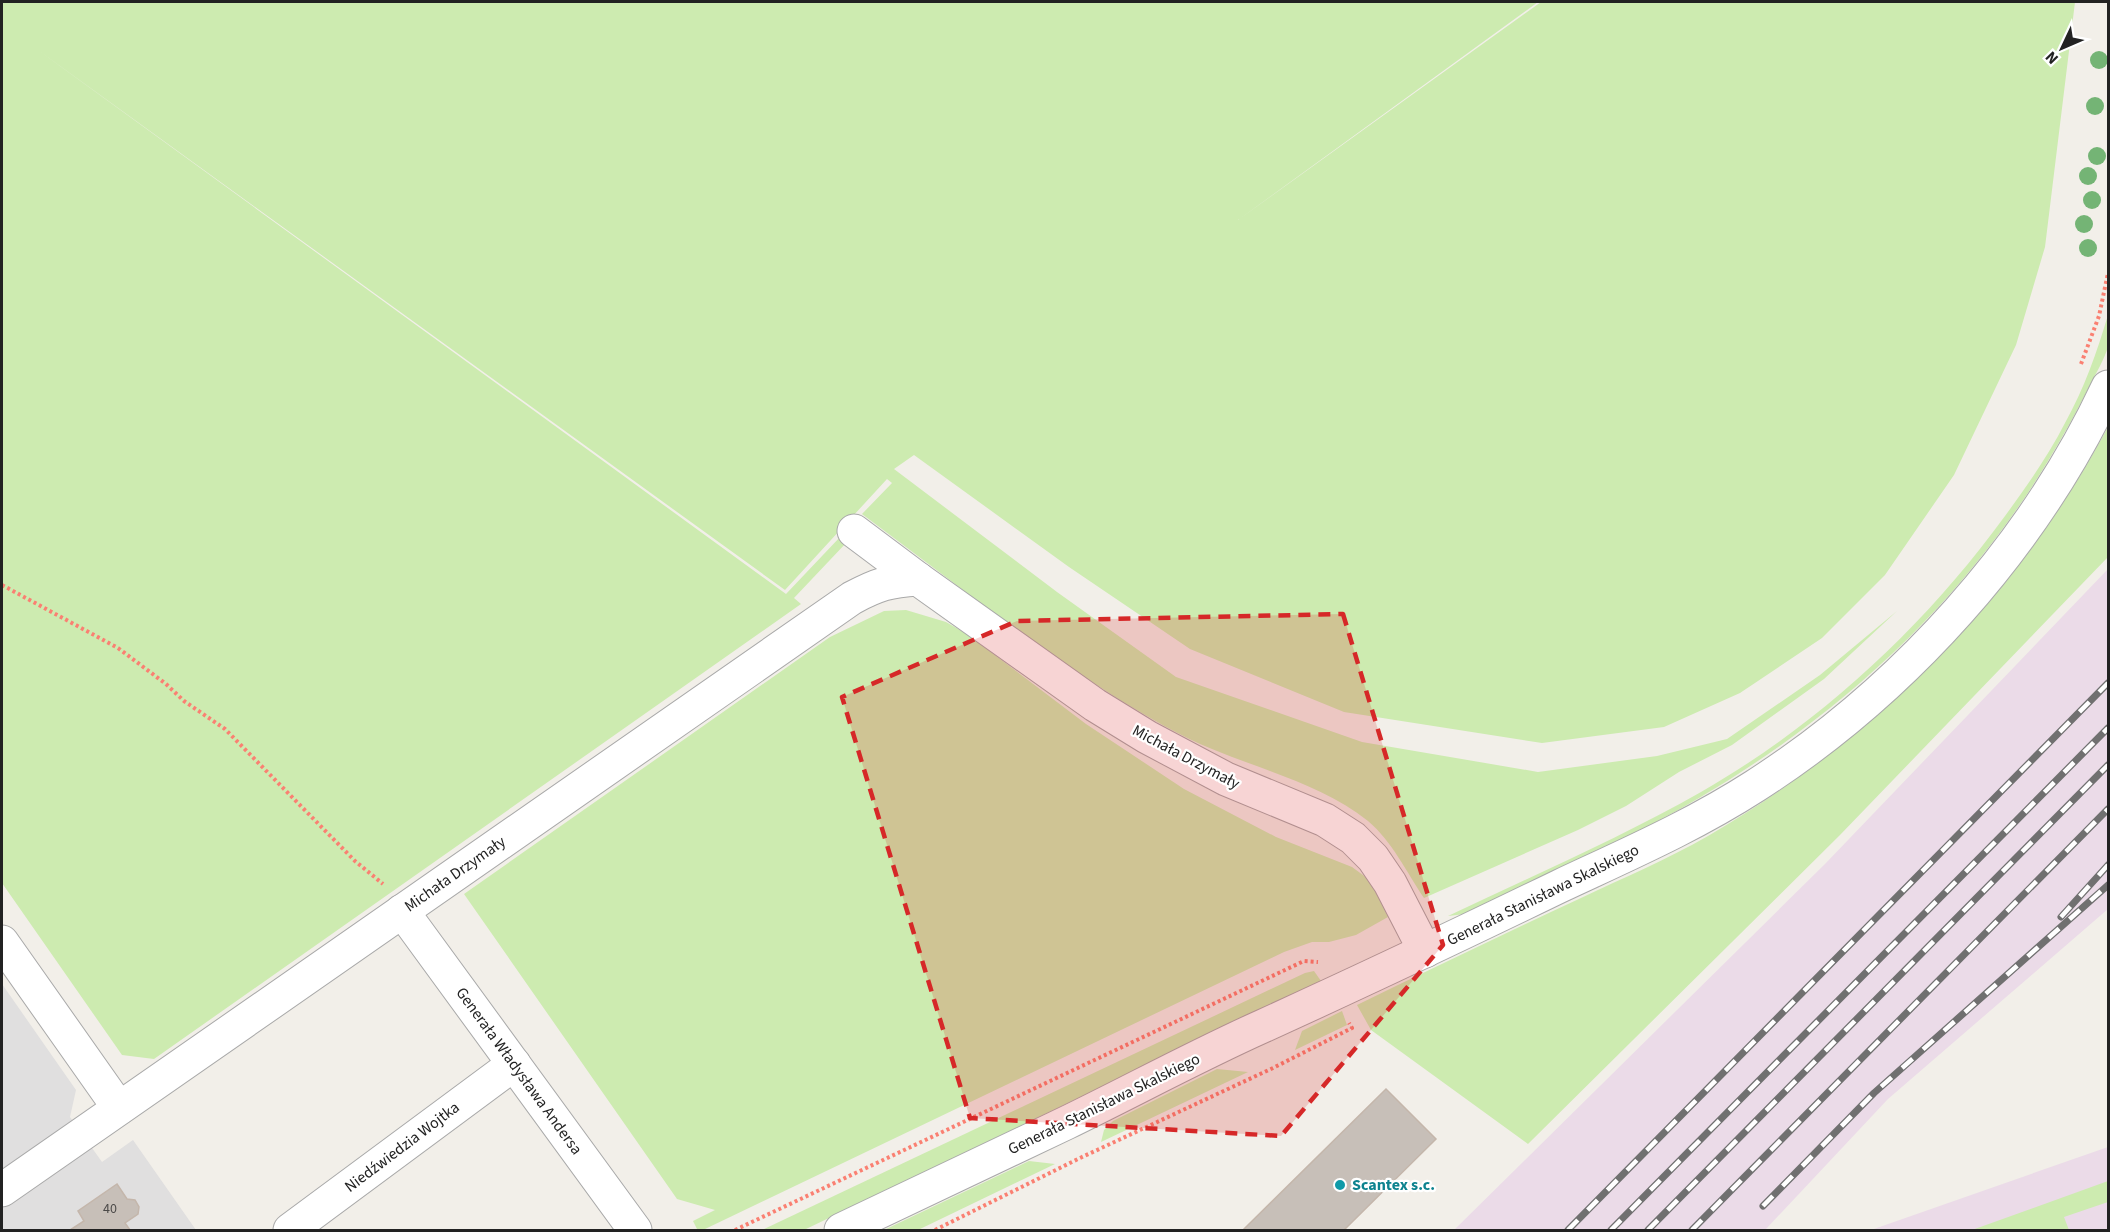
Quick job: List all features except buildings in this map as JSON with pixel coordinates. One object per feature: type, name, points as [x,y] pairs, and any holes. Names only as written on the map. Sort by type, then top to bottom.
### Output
[{"type":"street","name":"Generała Stanisława Skalskiego","points":[[840,1230],[1254,1030],[1698,820],[1757,784],[1829,733],[1897,673],[1964,605],[2029,521],[2052,487],[2083,438],[2109,387]]},
{"type":"street","name":"Michała Drzymały","points":[[855,531],[918,579],[1095,705],[1147,737],[1226,779],[1325,820],[1353,838],[1373,858],[1390,883],[1425,951]]},
{"type":"street","name":"Michała Drzymały","points":[[2,1190],[852,598],[875,585],[896,580],[918,579]]},
{"type":"street","name":"Generała Władysława Andersa","points":[[406,908],[514,1064],[635,1230]]},
{"type":"street","points":[[2,942],[119,1108]]},
{"type":"street","name":"Niedźwiedzia Wojtka","points":[[290,1230],[514,1064]]},
{"type":"path","points":[[2080,366],[2099,316],[2109,273]]},
{"type":"path","points":[[2,585],[118,648],[166,684],[184,701],[225,729],[355,861],[406,908]]},
{"type":"path","points":[[735,1230],[1304,961],[1323,962]]},
{"type":"highlighted area","points":[[1343,614],[1443,945],[1281,1136],[970,1118],[842,697],[1017,621]]},
{"type":"shaded area","points":[[2108,569],[2108,909],[1888,1099],[1765,1230],[1454,1230],[1825,864]]},
{"type":"shaded area","points":[[2,984],[76,1090],[70,1117],[102,1162],[133,1140],[196,1230],[2,1230]]},
{"type":"shaded area","points":[[2108,1147],[2108,1230],[1871,1230]]},
{"type":"green space","points":[[2,2],[1538,2],[1238,220],[1541,2],[2075,2],[2045,247],[2016,345],[1954,475],[1885,575],[1822,638],[1740,693],[1664,727],[1542,743],[1344,712],[1190,649],[1069,567],[914,455],[894,469],[1057,592],[1176,677],[1362,742],[1538,772],[1657,756],[1727,739],[1820,675],[1897,611],[1824,679],[1732,745],[1679,772],[1626,806],[1578,830],[1424,898],[1399,858],[1377,829],[1351,808],[1313,788],[1188,738],[1120,700],[1021,633],[862,514],[892,483],[887,479],[785,590],[31,45],[786,594],[841,536],[847,542],[794,598],[801,604],[154,1059],[122,1055],[2,883]]},
{"type":"green space","points":[[2108,315],[2109,343],[2104,357],[2048,461],[2014,513],[1977,562],[1937,608],[1850,692],[1802,730],[1699,798],[1554,873],[1465,914],[1448,916],[1608,841],[1701,792],[1788,735],[1868,670],[1905,634],[1974,557],[2029,482],[2052,447],[2072,410],[2095,356]]},
{"type":"green space","points":[[2108,427],[2108,557],[1840,835],[1528,1144],[1371,1030],[1357,1005],[1708,836],[1770,797],[1885,709],[1937,659],[1985,607],[2030,550],[2071,490]]},
{"type":"green space","points":[[906,610],[946,622],[967,634],[1086,724],[1184,789],[1276,837],[1352,867],[1367,878],[1388,917],[1356,935],[1329,942],[1312,942],[1284,952],[703,1230],[697,1229],[693,1221],[715,1210],[677,1199],[464,894],[830,637],[884,611]]},
{"type":"green space","points":[[1314,971],[1321,981],[804,1230],[762,1230],[1305,973]]},
{"type":"green space","points":[[1342,1011],[1347,1025],[1295,1050],[1302,1031]]},
{"type":"green space","points":[[1217,1069],[1248,1072],[1101,1142],[1104,1130],[1113,1121]]},
{"type":"green space","points":[[1029,1161],[1055,1164],[918,1230],[884,1230]]},
{"type":"green space","points":[[2108,1181],[2108,1202],[2064,1217],[2069,1230],[1972,1230]]},
{"type":"railway","points":[[1568,1230],[2108,683]]},
{"type":"railway","points":[[1611,1230],[2108,728]]},
{"type":"railway","points":[[1648,1230],[2108,765]]},
{"type":"railway","points":[[1692,1230],[2108,809]]},
{"type":"railway","points":[[2061,917],[2108,865]]},
{"type":"railway","points":[[1763,1206],[1874,1093],[2108,885]]},
{"type":"place","name":"Scantex s.c.","points":[[1340,1185]]}]
